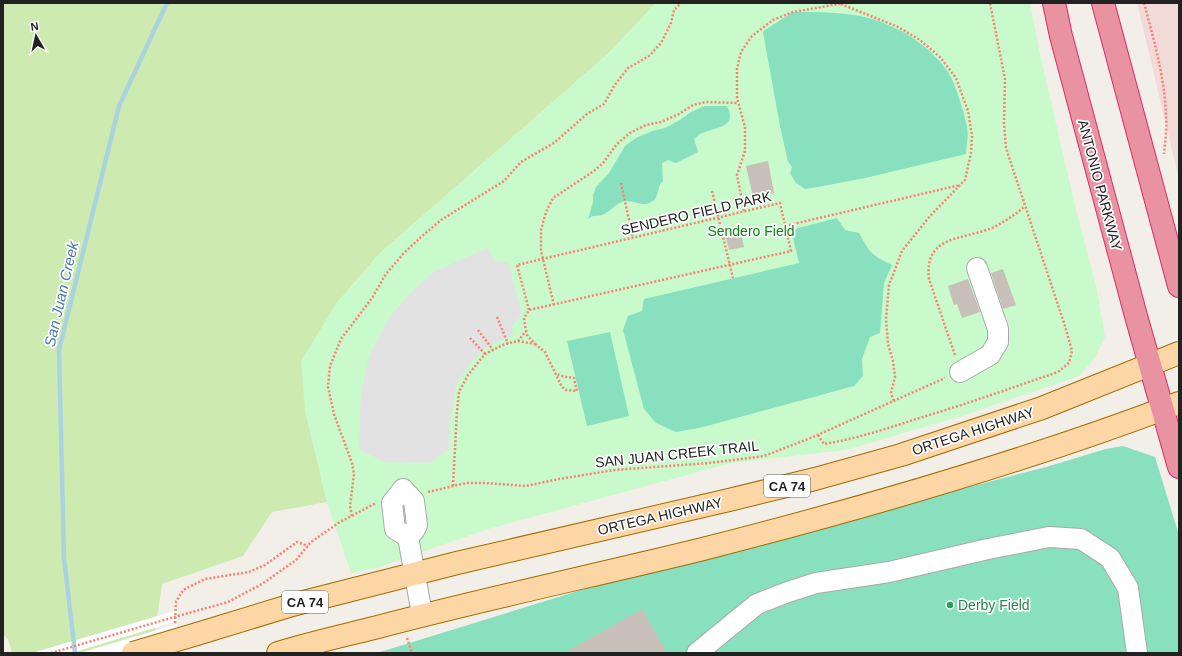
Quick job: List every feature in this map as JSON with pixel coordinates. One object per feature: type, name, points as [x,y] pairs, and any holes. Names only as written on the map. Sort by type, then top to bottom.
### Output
[{"type":"highway","name":"ANTONIO PARKWAY","points":[[1054,3],[1070,73],[1149,365],[1171,406],[1179,467]]},
{"type":"highway","points":[[1103,3],[1179,286]]},
{"type":"main road","name":"ORTEGA HIGHWAY","points":[[133,653],[292,605],[554,540],[729,500],[901,455],[1042,408],[1179,353]]},
{"type":"main road","points":[[278,653],[422,614],[704,548],[863,507],[969,476],[1171,406]]},
{"type":"lane","points":[[960,372],[990,355],[998,342],[998,329],[977,268]]},
{"type":"lane","points":[[402,497],[392,503],[395,529],[408,537],[422,614]]},
{"type":"lane","points":[[697,653],[757,604],[788,592],[816,583],[889,572],[988,549],[1049,537],[1081,539],[1110,558],[1128,588],[1137,653]]},
{"type":"path","points":[[352,516],[350,506],[354,474],[352,463],[334,414],[328,387],[330,366],[341,339],[372,298],[386,274],[403,254],[421,237],[441,220],[504,181],[521,162],[554,142],[587,114],[604,104],[614,86],[628,68],[649,56],[661,43],[671,23],[674,10],[681,3]]},
{"type":"path","points":[[1144,3],[1156,46],[1162,79],[1166,117],[1164,155]]},
{"type":"path","points":[[744,211],[737,175],[745,151],[745,127],[737,98],[737,68],[741,52],[752,36],[773,20],[792,12],[843,4],[898,27],[920,40],[940,57],[956,78],[968,111],[972,136],[971,153],[965,180],[930,216],[902,251],[889,285],[886,319],[888,344],[893,360],[895,377],[891,393],[894,402]]},
{"type":"path","points":[[554,305],[541,250],[541,230],[546,212],[553,198],[594,171],[603,163],[617,144],[630,133],[646,125],[661,122],[692,105],[706,102],[738,103]]},
{"type":"path","points":[[621,183],[633,238]]},
{"type":"path","points":[[785,226],[962,184]]},
{"type":"path","points":[[712,191],[733,278]]},
{"type":"path","name":"SENDERO FIELD PARK","points":[[526,331],[524,318],[529,310],[791,251],[780,203],[517,266],[529,310]]},
{"type":"path","points":[[960,372],[947,329],[929,279],[928,268],[930,258],[936,248],[953,239],[991,228],[1012,217],[1025,206]]},
{"type":"path","points":[[497,318],[508,344]]},
{"type":"path","points":[[478,330],[493,350]]},
{"type":"path","points":[[518,341],[526,331],[527,335],[535,344],[545,352],[556,373],[558,381],[566,390],[577,391],[574,378],[560,376],[556,373]]},
{"type":"path","points":[[470,338],[485,354]]},
{"type":"path","points":[[453,486],[459,392],[468,375],[485,354],[493,350],[518,341],[535,344]]},
{"type":"path","name":"SAN JUAN CREEK TRAIL","points":[[51,653],[228,602],[262,584],[296,560],[311,542],[340,522],[376,503],[466,484],[485,483],[526,486],[614,470],[709,464],[764,456],[813,437],[960,372]]},
{"type":"path","points":[[175,624],[176,602],[183,590],[205,579],[249,572],[265,565],[297,542],[308,546]]},
{"type":"shaded area","points":[[1137,3],[1179,3],[1179,179]]},
{"type":"shaded area","points":[[487,248],[496,261],[508,262],[522,314],[512,327],[513,335],[485,348],[469,365],[456,385],[449,430],[449,450],[429,463],[384,462],[359,449],[361,392],[370,354],[388,319],[412,291],[434,272]]},
{"type":"green space","points":[[3,3],[656,3],[610,52],[380,253],[336,304],[305,410],[327,502],[272,512],[243,556],[162,584],[152,653],[12,653],[8,639],[3,635]]},
{"type":"green space","name":"Sendero Field","points":[[656,3],[1030,3],[1040,54],[1075,206],[1096,285],[1105,337],[1095,358],[1079,376],[962,416],[846,450],[731,463],[488,529],[379,567],[351,573],[327,502],[305,410],[301,361],[336,304],[380,253],[610,52]]},
{"type":"green space","points":[[793,12],[835,13],[873,19],[898,29],[931,52],[948,72],[954,83],[968,130],[966,154],[865,178],[818,187],[805,189],[796,183],[790,173],[792,167],[788,162],[780,126],[763,32]]},
{"type":"green space","points":[[705,106],[727,106],[730,113],[728,123],[719,128],[701,133],[694,139],[698,152],[676,163],[668,160],[662,163],[663,181],[659,186],[656,198],[654,200],[645,204],[623,201],[605,214],[588,219],[596,187],[609,173],[625,146],[636,138],[652,131],[665,128],[691,112]]},
{"type":"green space","points":[[837,218],[845,230],[859,233],[875,256],[892,265],[884,283],[880,333],[870,337],[862,359],[863,376],[854,386],[699,428],[676,432],[656,423],[644,409],[623,330],[628,316],[642,311],[644,299],[799,263],[791,230]]},
{"type":"green space","points":[[610,332],[629,416],[587,426],[567,341]]},
{"type":"green space","points":[[1123,446],[1155,457],[1178,532],[1179,653],[377,653],[610,581],[1046,467],[1106,449]]},
{"type":"pier","points":[[178,610],[177,621],[71,653],[32,653]]},
{"type":"pier","points":[[177,624],[176,653],[80,653]]},
{"type":"building","points":[[768,161],[774,193],[753,197],[746,166]]},
{"type":"building","points":[[739,226],[744,247],[729,250],[724,229]]},
{"type":"building","points":[[1003,269],[1016,305],[1003,309],[991,273]]},
{"type":"building","points":[[968,279],[980,312],[962,318],[957,304],[954,305],[948,286]]},
{"type":"building","points":[[642,609],[667,653],[564,653]]},
{"type":"waterway","name":"San Juan Creek","points":[[75,653],[64,558],[59,350],[119,106],[167,3]]},
{"type":"place","name":"Derby Field","points":[[950,605]]}]
